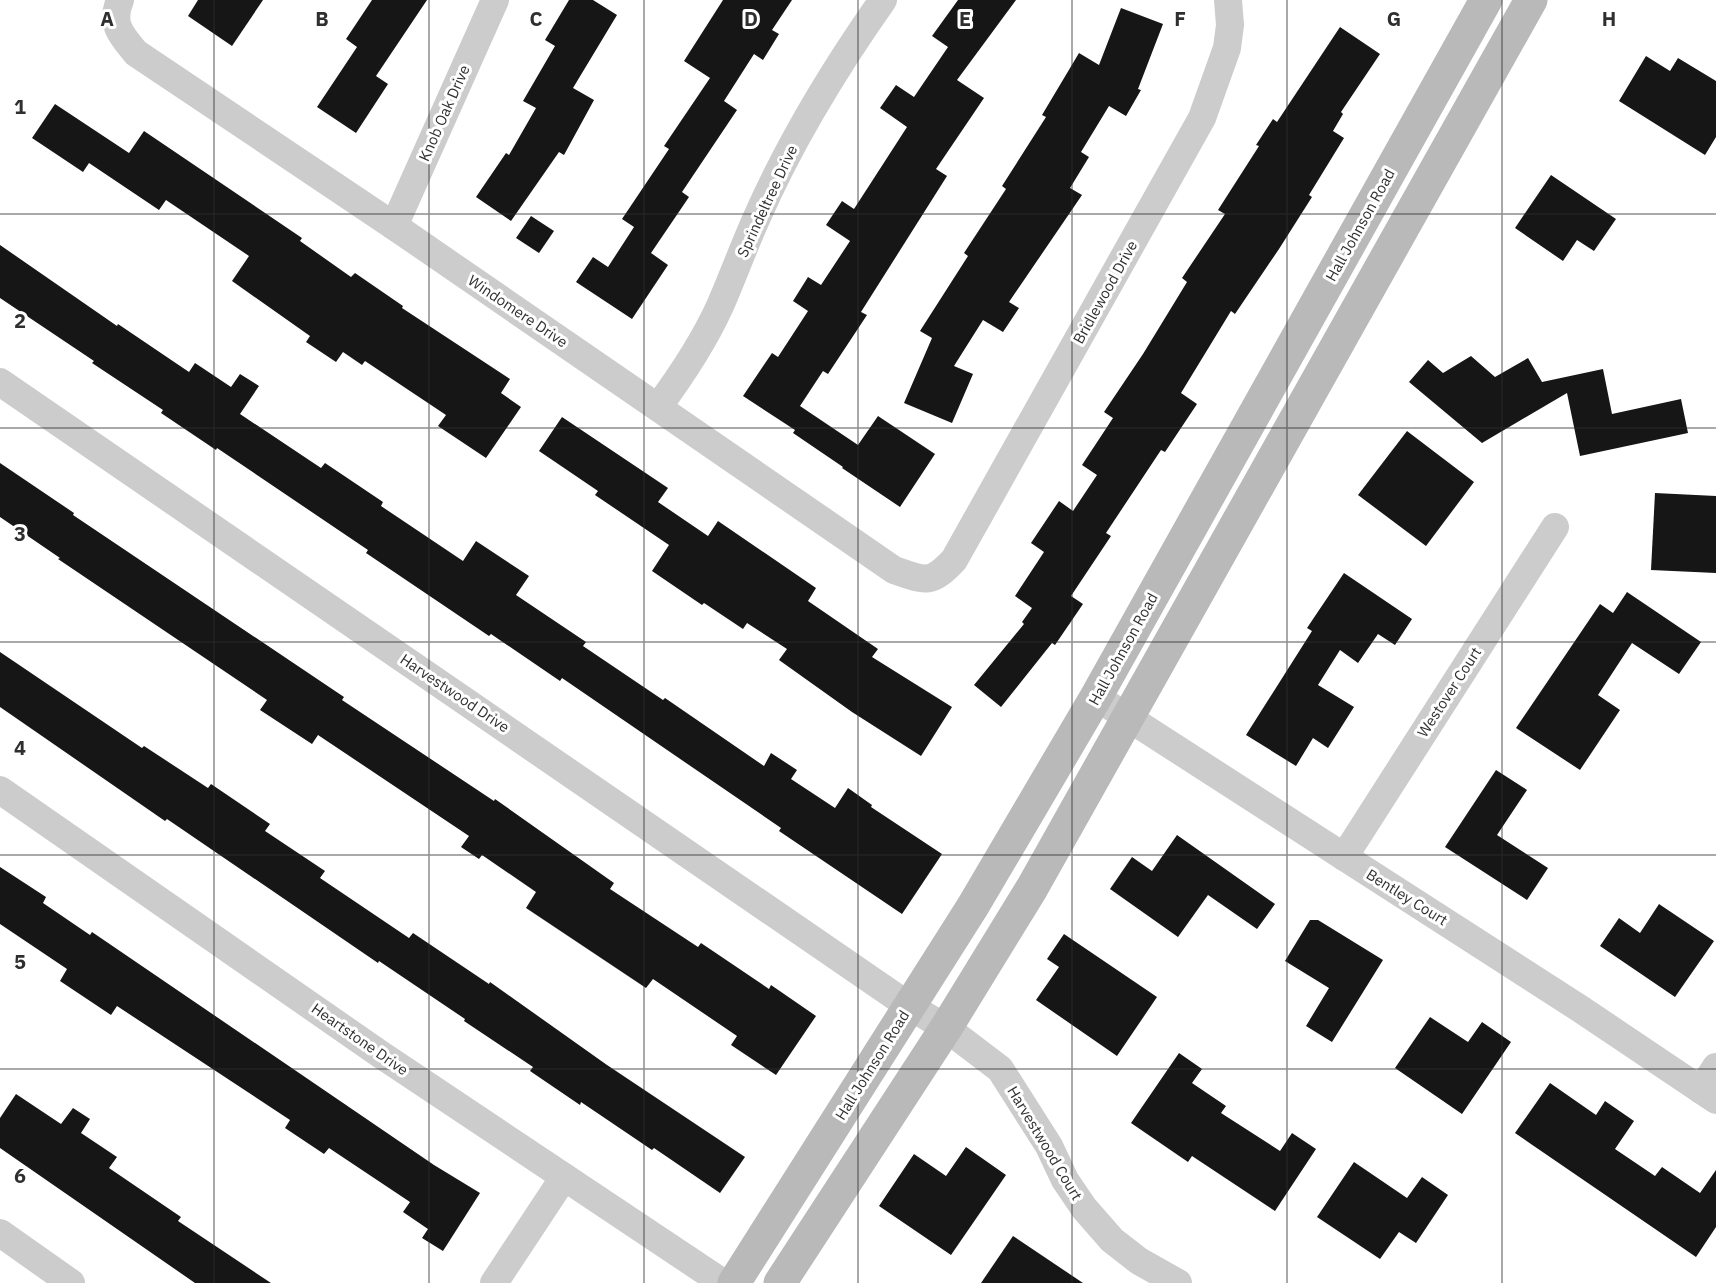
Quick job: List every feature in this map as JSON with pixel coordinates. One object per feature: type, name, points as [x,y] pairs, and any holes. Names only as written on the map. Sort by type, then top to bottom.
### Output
[{"type":"main road","name":"Hall Johnson Road","points":[[734,1283],[973,906],[1096,697],[1486,0]]},
{"type":"main road","points":[[780,1283],[946,1028],[1032,888],[1531,0]]},
{"type":"street","name":"Knob Oak Drive","points":[[394,226],[495,0]]},
{"type":"street","name":"Sprindeltree Drive","points":[[658,407],[679,378],[719,308],[786,155],[847,51],[884,0]]},
{"type":"street","name":"Bridlewood Drive","points":[[944,570],[954,560],[1203,118],[1227,48],[1230,25],[1228,0]]},
{"type":"street","name":"Windomere Drive","points":[[118,5],[115,18],[121,35],[136,53],[394,226],[894,570],[922,580],[931,579],[944,570]]},
{"type":"street","name":"Harvestwood Drive","points":[[0,382],[909,1006]]},
{"type":"street","name":"Westover Court","points":[[1344,857],[1555,527]]},
{"type":"street","name":"Bentley Court","points":[[1096,697],[1579,1008],[1711,1086]]},
{"type":"street","name":"Heartstone Drive","points":[[0,789],[380,1054],[723,1283]]},
{"type":"street","name":"Harvestwood Court","points":[[909,1006],[946,1028],[1000,1068],[1049,1146],[1065,1180],[1084,1208],[1112,1240],[1139,1261],[1178,1283]]},
{"type":"street","points":[[494,1283],[564,1177]]},
{"type":"street","points":[[0,1233],[71,1283]]},
{"type":"building","points":[[198,0],[263,0],[232,46],[188,16]]},
{"type":"building","points":[[372,0],[427,0],[376,76],[388,84],[356,133],[317,107],[357,47],[346,39]]},
{"type":"building","points":[[569,0],[593,0],[617,15],[573,88],[594,100],[564,155],[559,152],[511,221],[476,197],[506,153],[509,155],[536,108],[523,101],[555,46],[545,40]]},
{"type":"building","points":[[723,0],[792,0],[772,30],[779,34],[763,60],[754,54],[724,101],[737,110],[682,192],[689,197],[651,253],[668,265],[632,319],[576,282],[593,257],[608,267],[634,227],[622,219],[669,149],[664,146],[710,78],[684,61]]},
{"type":"building","points":[[958,0],[1016,0],[957,80],[984,98],[936,169],[947,176],[861,312],[867,315],[828,374],[823,371],[800,406],[858,445],[878,416],[935,454],[900,507],[793,433],[795,430],[743,396],[772,353],[778,357],[808,311],[793,301],[808,277],[821,285],[850,241],[826,225],[842,201],[854,209],[907,127],[880,108],[896,85],[914,97],[948,47],[932,36]]},
{"type":"building","points":[[1121,8],[1163,24],[1138,89],[1141,90],[1126,116],[1109,106],[1081,152],[1089,157],[1070,188],[1082,195],[1009,302],[1019,308],[1003,332],[983,320],[954,366],[973,374],[952,423],[904,403],[932,338],[920,331],[968,256],[964,253],[1006,189],[1002,186],[1046,117],[1042,115],[1079,53],[1099,65]]},
{"type":"building","points":[[1340,27],[1380,54],[1341,112],[1343,114],[1333,131],[1344,138],[1309,195],[1312,197],[1279,249],[1235,314],[1231,311],[1181,393],[1197,404],[1165,452],[1161,450],[1106,533],[1111,536],[1071,596],[1083,604],[1055,645],[1052,643],[1001,707],[974,685],[1024,624],[1022,622],[1032,608],[1015,596],[1044,552],[1031,543],[1059,501],[1073,511],[1097,475],[1082,465],[1113,418],[1104,412],[1187,282],[1182,278],[1225,214],[1218,210],[1259,146],[1256,145],[1273,119],[1277,122]]},
{"type":"building","points":[[1646,56],[1670,71],[1678,58],[1716,81],[1716,137],[1705,155],[1619,101]]},
{"type":"building","points":[[55,104],[129,153],[144,131],[302,238],[300,241],[351,277],[355,273],[403,306],[402,308],[510,379],[501,393],[521,407],[486,458],[438,426],[446,415],[365,361],[362,365],[343,352],[336,362],[306,342],[310,336],[232,281],[249,256],[166,200],[159,210],[89,163],[83,172],[32,138]]},
{"type":"building","points":[[1551,175],[1616,219],[1594,251],[1577,240],[1563,261],[1515,228]]},
{"type":"building","points":[[531,216],[554,231],[539,253],[516,238]]},
{"type":"building","points":[[0,245],[117,326],[118,324],[189,372],[195,363],[231,387],[240,374],[259,386],[240,414],[321,468],[325,463],[383,502],[381,506],[463,561],[476,541],[529,576],[516,595],[586,642],[583,646],[663,700],[665,698],[764,766],[771,753],[797,770],[791,779],[835,808],[848,788],[872,805],[871,807],[942,854],[902,914],[779,831],[781,828],[562,678],[560,681],[491,634],[489,636],[366,553],[368,550],[161,413],[163,410],[0,298]]},
{"type":"building","points":[[1471,356],[1495,377],[1528,358],[1542,382],[1603,369],[1612,414],[1681,399],[1688,433],[1580,456],[1567,393],[1482,443],[1409,382],[1428,360],[1443,373]]},
{"type":"building","points":[[562,417],[668,488],[658,502],[708,536],[718,521],[816,588],[808,601],[878,649],[872,657],[952,707],[921,756],[852,712],[779,660],[787,649],[747,623],[743,629],[652,571],[669,545],[595,495],[598,491],[539,451]]},
{"type":"building","points":[[1407,431],[1474,482],[1426,546],[1358,495]]},
{"type":"building","points":[[0,463],[74,513],[73,515],[344,697],[342,700],[494,801],[495,799],[614,883],[610,889],[698,947],[701,943],[769,989],[771,985],[816,1016],[776,1075],[731,1045],[737,1036],[653,979],[646,988],[526,908],[536,892],[482,855],[479,859],[461,847],[469,836],[318,735],[312,744],[260,710],[267,700],[58,559],[60,558],[0,517]]},
{"type":"building","points":[[1655,493],[1716,496],[1716,573],[1651,570]]},
{"type":"building","points":[[1344,573],[1412,619],[1395,645],[1378,634],[1358,663],[1340,650],[1318,685],[1354,707],[1328,748],[1313,738],[1296,766],[1246,735],[1312,631],[1307,628]]},
{"type":"building","points":[[1627,592],[1701,642],[1679,674],[1632,643],[1598,695],[1620,710],[1580,770],[1516,728],[1600,604],[1613,613]]},
{"type":"building","points":[[0,652],[142,748],[144,746],[208,788],[211,784],[270,824],[265,831],[325,871],[320,878],[409,938],[413,933],[489,984],[490,982],[607,1065],[745,1157],[720,1193],[581,1102],[580,1105],[530,1071],[533,1067],[464,1021],[465,1019],[379,961],[378,963],[167,819],[165,821],[0,707]]},
{"type":"building","points":[[1496,770],[1527,790],[1497,835],[1548,868],[1527,900],[1445,847]]},
{"type":"building","points":[[1177,835],[1275,904],[1257,929],[1208,895],[1178,937],[1110,889],[1132,857],[1152,871]]},
{"type":"building","points":[[0,867],[46,897],[43,903],[90,935],[92,932],[434,1165],[480,1193],[443,1251],[422,1238],[428,1229],[403,1212],[410,1202],[329,1148],[324,1154],[285,1128],[290,1120],[117,1006],[111,1015],[60,981],[67,969],[0,924]]},
{"type":"building","points":[[1659,904],[1714,941],[1675,997],[1600,946],[1619,918],[1640,933]]},
{"type":"building","points":[[1310,920],[1318,920],[1383,960],[1332,1042],[1306,1026],[1329,988],[1285,961]]},
{"type":"building","points":[[1064,934],[1157,997],[1117,1056],[1036,1000],[1059,967],[1047,959]]},
{"type":"building","points":[[1430,1017],[1468,1042],[1482,1022],[1511,1042],[1462,1114],[1395,1068]]},
{"type":"building","points":[[1179,1053],[1202,1069],[1192,1083],[1226,1106],[1221,1113],[1280,1151],[1292,1133],[1316,1149],[1275,1211],[1192,1156],[1188,1162],[1131,1123]]},
{"type":"building","points":[[1550,1083],[1596,1115],[1605,1101],[1634,1121],[1615,1149],[1655,1176],[1662,1167],[1700,1193],[1716,1170],[1716,1227],[1696,1257],[1515,1133]]},
{"type":"building","points":[[16,1094],[61,1124],[73,1108],[90,1119],[81,1133],[117,1157],[109,1168],[181,1217],[178,1221],[271,1283],[195,1283],[0,1148],[0,1118]]},
{"type":"building","points":[[966,1147],[1006,1175],[951,1255],[879,1206],[914,1154],[946,1176]]},
{"type":"building","points":[[1354,1162],[1407,1198],[1422,1177],[1448,1195],[1416,1243],[1399,1232],[1380,1259],[1317,1217]]},
{"type":"building","points":[[1013,1236],[1083,1283],[981,1283]]}]
